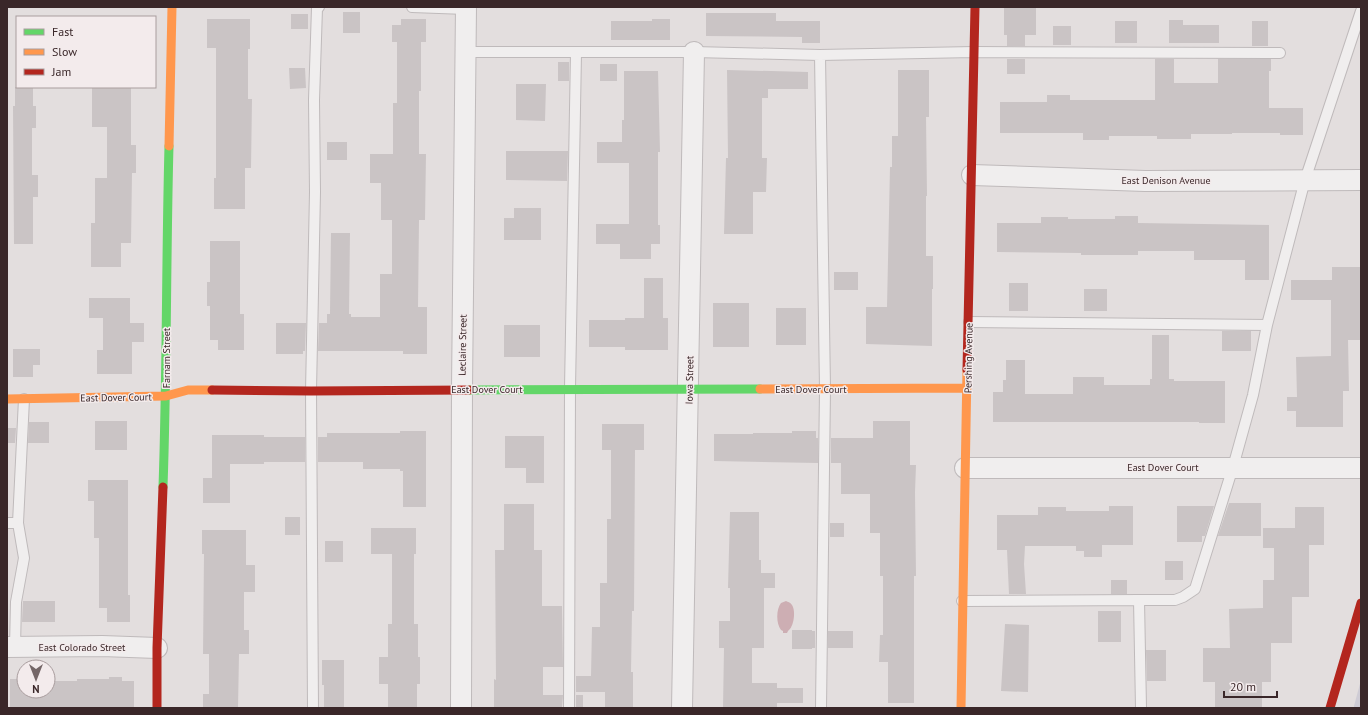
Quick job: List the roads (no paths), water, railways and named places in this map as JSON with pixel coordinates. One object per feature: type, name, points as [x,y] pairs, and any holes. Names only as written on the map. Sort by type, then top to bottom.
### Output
[{"type":"main road","name":"Farnam Street","points":[[157,708],[157,648],[166,396],[166,274],[172,7]]},
{"type":"main road","name":"Pershing Avenue","points":[[961,708],[975,7]]},
{"type":"main road","name":"East Dover Court","points":[[7,399],[166,396],[188,390],[311,391],[570,388],[967,388]]},
{"type":"main road","points":[[1330,708],[1361,603]]},
{"type":"street","name":"Leclaire Street","points":[[461,708],[462,389],[466,8]]},
{"type":"street","name":"Iowa Street","points":[[682,708],[694,52]]},
{"type":"street","name":"East Denison Avenue","points":[[972,175],[1145,181],[1361,180]]},
{"type":"street","name":"East Dover Court","points":[[965,468],[1361,468]]},
{"type":"street","name":"East Colorado Street","points":[[11,647],[102,646],[157,648]]},
{"type":"lane","points":[[313,708],[311,391],[315,192],[314,100],[319,7]]},
{"type":"lane","points":[[412,7],[466,8]]},
{"type":"lane","points":[[962,601],[1175,600],[1183,597],[1195,589],[1233,467],[1253,394],[1267,324],[1305,180],[1361,11]]},
{"type":"lane","points":[[466,52],[694,52],[820,54],[974,52],[1280,53]]},
{"type":"lane","points":[[569,708],[570,388],[576,53]]},
{"type":"lane","points":[[820,54],[826,389],[821,708]]},
{"type":"lane","points":[[969,322],[1267,324]]},
{"type":"lane","points":[[11,647],[16,602],[24,558],[18,523],[24,399]]},
{"type":"lane","points":[[7,523],[18,523]]},
{"type":"lane","points":[[1139,600],[1140,708]]}]
